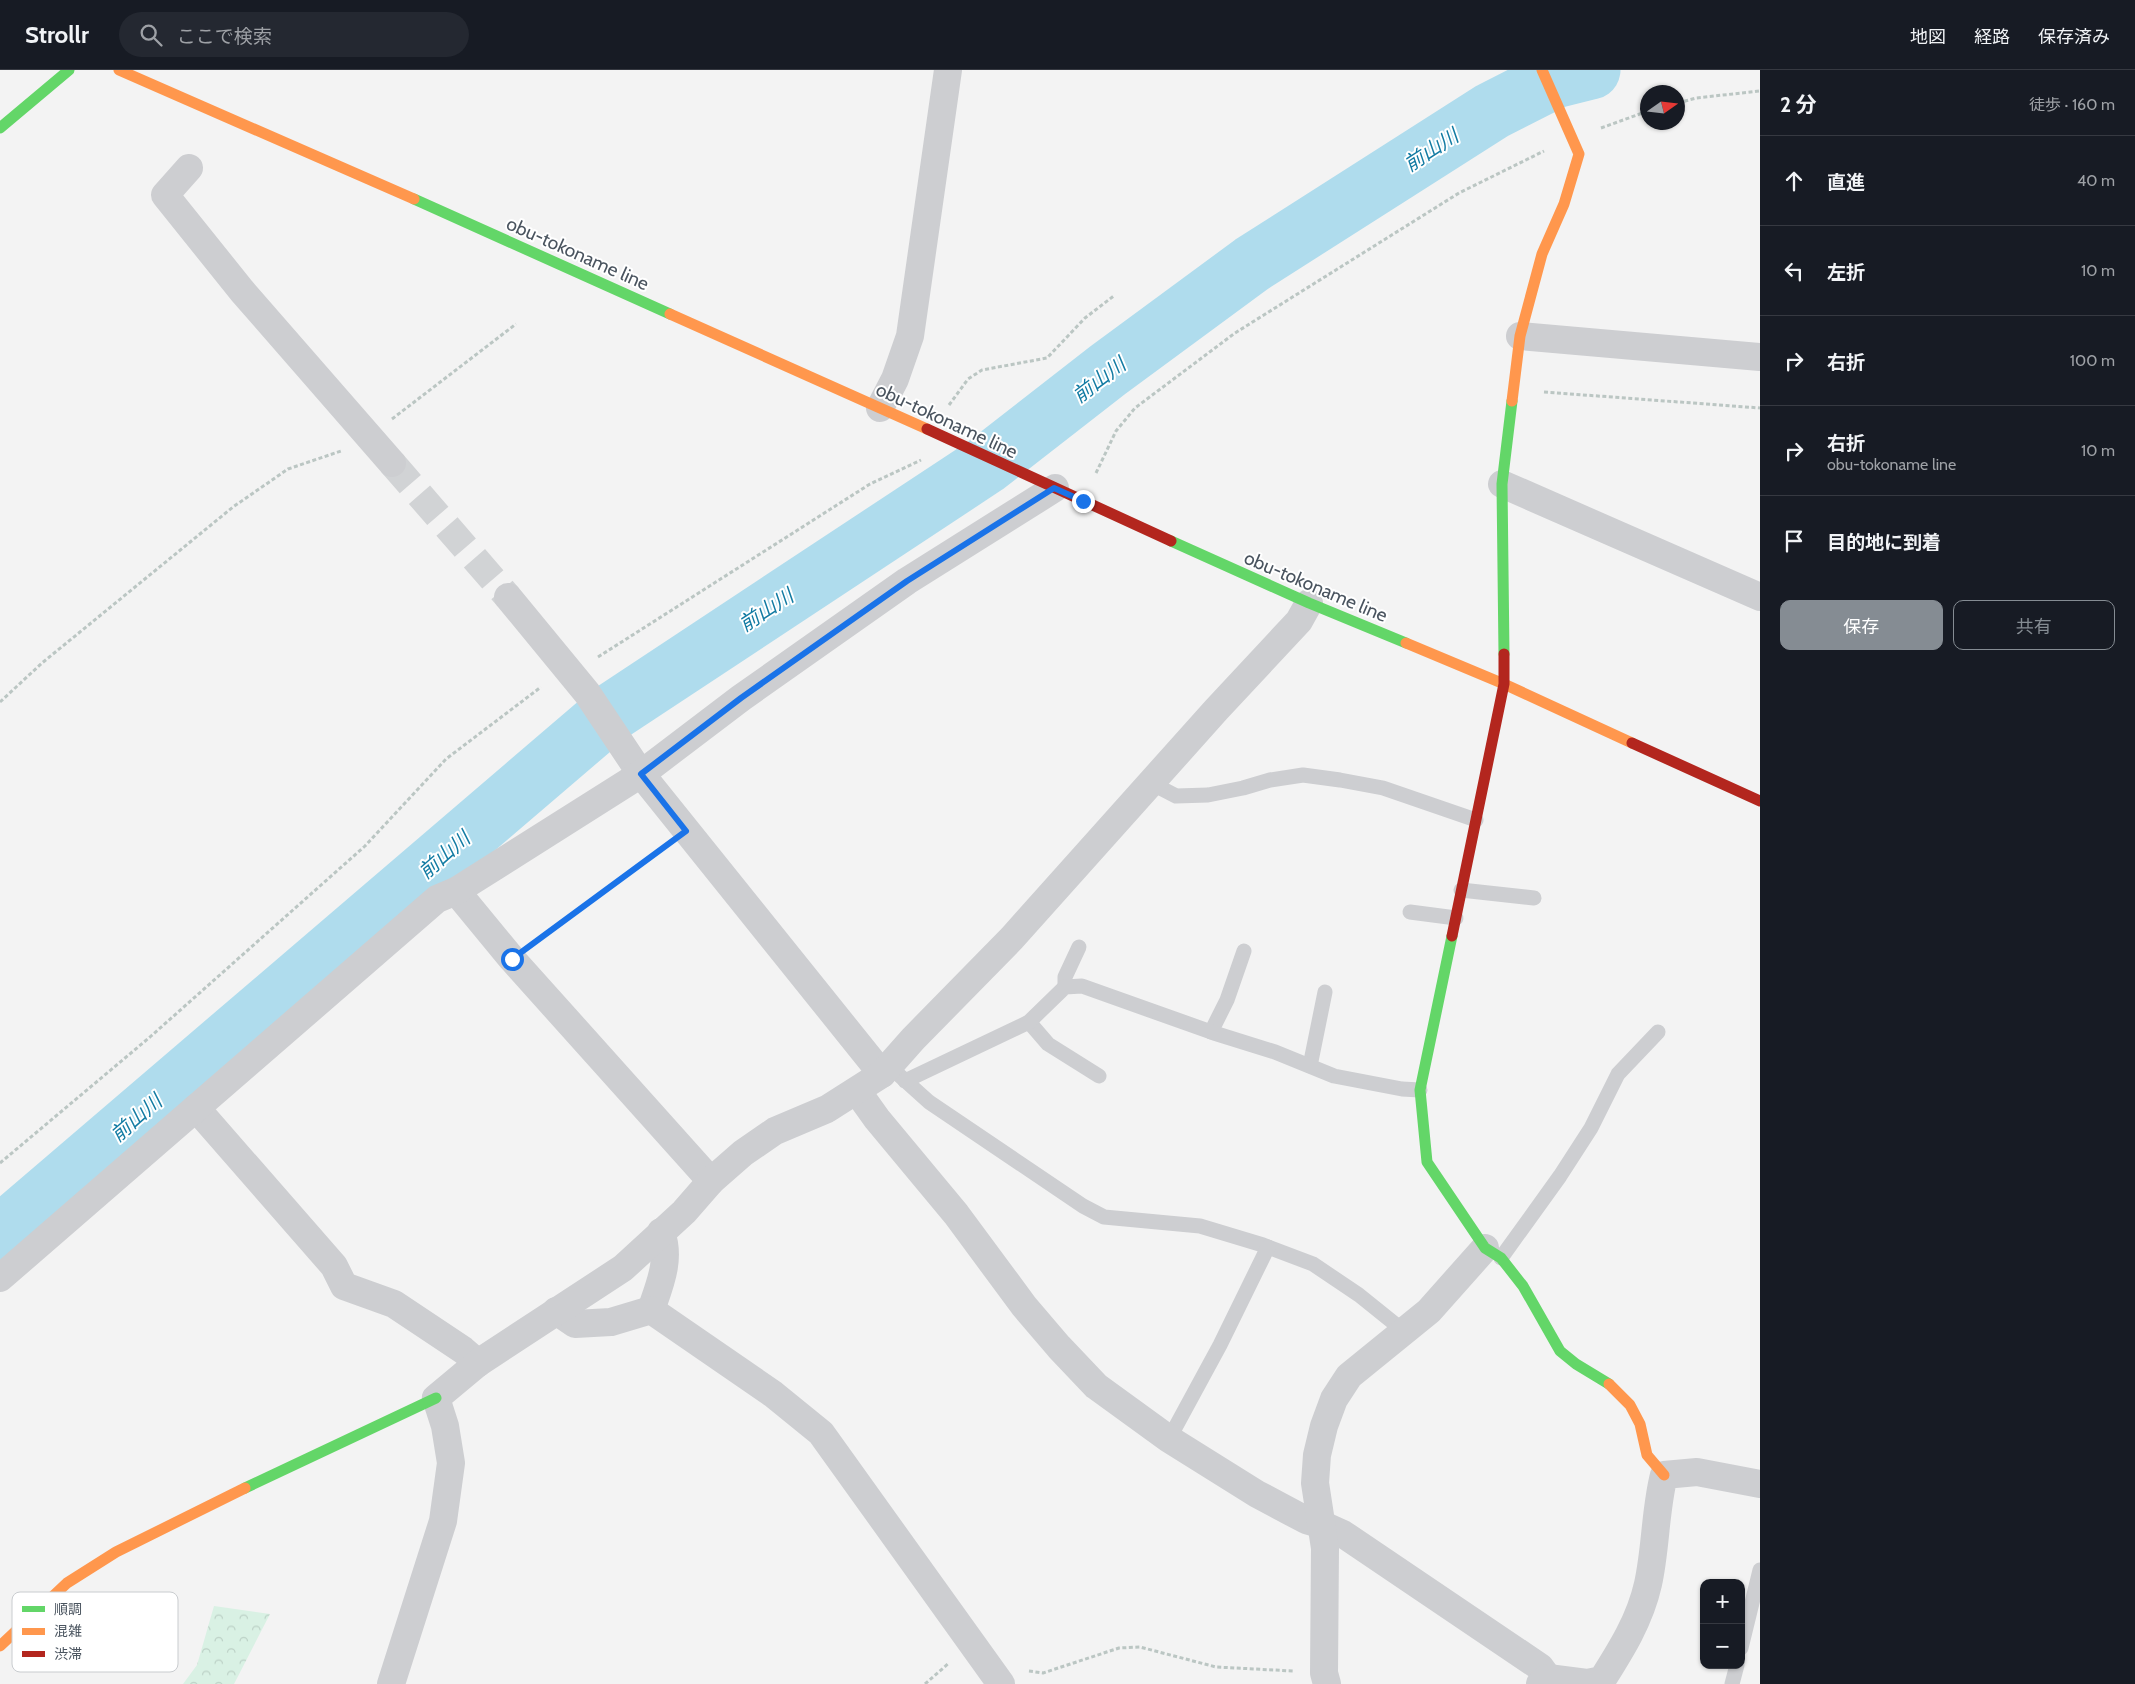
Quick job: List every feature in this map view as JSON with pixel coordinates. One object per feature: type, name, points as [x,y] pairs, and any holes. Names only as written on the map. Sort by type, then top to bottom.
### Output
[{"type":"street","points":[[0,128],[69,70]]},
{"type":"street","name":"obu-tokoname line","points":[[119,70],[321,157],[939,434],[1310,603],[1504,684],[1760,802]]},
{"type":"street","points":[[880,408],[895,379],[910,336],[948,70]]},
{"type":"street","points":[[1542,70],[1579,154],[1564,204],[1542,254],[1520,336],[1502,484],[1504,684],[1420,1090],[1427,1162],[1493,1253],[1523,1286],[1560,1351],[1576,1364],[1604,1379],[1630,1405],[1640,1424],[1646,1455],[1664,1474]]},
{"type":"street","points":[[189,168],[165,194],[242,291],[392,463]]},
{"type":"street","points":[[1520,336],[1760,357]]},
{"type":"street","points":[[1502,484],[1760,597]]},
{"type":"street","points":[[0,1278],[437,899],[456,891],[637,769],[907,581],[1054,488]]},
{"type":"street","points":[[508,597],[587,693],[637,769],[686,831],[892,1074]]},
{"type":"street","points":[[57,1592],[67,1583],[116,1552],[236,1492],[436,1398],[478,1362],[623,1268],[684,1212],[711,1181],[742,1153],[775,1131],[827,1109],[857,1091],[892,1074],[1151,782],[1299,621],[1310,603]]},
{"type":"street","points":[[456,891],[512,959],[711,1181]]},
{"type":"street","points":[[857,1091],[877,1119],[956,1214],[1024,1306],[1096,1386],[1169,1439],[1257,1494],[1306,1520],[1323,1525],[1342,1534],[1540,1667],[1544,1681],[1604,1682],[1626,1642],[1648,1584],[1660,1491],[1664,1474]]},
{"type":"street","points":[[196,1108],[334,1266],[344,1286],[394,1304],[478,1362]]},
{"type":"street","points":[[651,1310],[665,1262],[666,1246],[661,1232]]},
{"type":"street","points":[[1326,1678],[1326,1548],[1316,1483],[1317,1455],[1324,1426],[1334,1399],[1349,1376],[1430,1311],[1493,1253]]},
{"type":"street","points":[[556,1310],[575,1324],[611,1322],[651,1310]]},
{"type":"street","points":[[651,1310],[773,1394],[821,1432],[970,1644],[1001,1684]]},
{"type":"street","points":[[391,1684],[443,1521],[451,1463],[445,1426],[436,1398]]},
{"type":"street","points":[[1664,1474],[1697,1472],[1760,1484]]},
{"type":"street","points":[[0,1646],[12,1635]]},
{"type":"lane","points":[[1151,782],[1176,796],[1208,795],[1270,780],[1303,775],[1384,788],[1476,820]]},
{"type":"lane","points":[[1462,890],[1534,898]]},
{"type":"lane","points":[[1410,912],[1456,918]]},
{"type":"lane","points":[[1066,987],[1065,977],[1080,947]]},
{"type":"lane","points":[[1211,1032],[1227,1000],[1244,951]]},
{"type":"lane","points":[[892,1074],[1028,1022],[1066,987],[1082,986],[1211,1032],[1275,1052],[1334,1076],[1402,1089],[1420,1090]]},
{"type":"lane","points":[[1310,1066],[1325,992]]},
{"type":"lane","points":[[1028,1022],[1048,1044],[1099,1076]]},
{"type":"lane","points":[[1493,1253],[1560,1176],[1591,1128],[1618,1074],[1658,1032]]},
{"type":"lane","points":[[892,1074],[1083,1206],[1104,1217],[1200,1226],[1268,1247],[1313,1264],[1359,1295],[1405,1332]]},
{"type":"lane","points":[[1169,1439],[1220,1346],[1268,1247]]},
{"type":"lane","points":[[1745,1632],[1760,1570]]},
{"type":"lane","points":[[1732,1684],[1736,1669]]},
{"type":"path","points":[[1685,101],[1696,98],[1760,91]]},
{"type":"path","points":[[1083,501],[1116,431],[1135,408],[1235,333],[1459,194],[1569,134],[1640,113]]},
{"type":"path","points":[[0,1163],[179,1012],[365,846],[446,759],[550,680],[594,659],[870,484],[925,458],[939,434],[953,396],[968,379],[982,370],[1047,358],[1085,318],[1115,296]]},
{"type":"path","points":[[388,422],[516,324]]},
{"type":"path","points":[[1514,391],[1760,408]]},
{"type":"path","points":[[0,702],[42,663],[233,507],[288,469],[349,448]]},
{"type":"path","points":[[512,959],[686,831]]},
{"type":"path","points":[[926,1684],[970,1644]]},
{"type":"path","points":[[1024,1668],[1032,1673],[1043,1673],[1119,1648],[1140,1647],[1216,1667],[1326,1678]]},
{"type":"green space","points":[[214,1606],[270,1614],[234,1684],[183,1684],[197,1665]]},
{"type":"waterway","name":"前山川","points":[[0,1235],[609,714],[986,465],[1108,370],[1252,264],[1492,111],[1555,79],[1591,70]]},
{"type":"tunnel","points":[[392,463],[508,597]]},
{"type":"traffic: fast","points":[[0,128],[69,70]]},
{"type":"traffic: fast","points":[[414,199],[670,314]]},
{"type":"traffic: fast","points":[[1504,654],[1502,484],[1512,401]]},
{"type":"traffic: fast","points":[[1171,541],[1309,603],[1406,643]]},
{"type":"traffic: fast","points":[[1452,936],[1420,1090],[1427,1162],[1485,1248],[1501,1258],[1523,1286],[1560,1351],[1576,1364],[1609,1384]]},
{"type":"traffic: fast","points":[[245,1488],[436,1398]]},
{"type":"traffic: slow","points":[[119,70],[414,199]]},
{"type":"traffic: slow","points":[[1512,401],[1520,336],[1542,254],[1564,204],[1579,154],[1542,70]]},
{"type":"traffic: slow","points":[[670,314],[927,429]]},
{"type":"traffic: slow","points":[[1406,643],[1504,684],[1632,743]]},
{"type":"traffic: slow","points":[[1609,1384],[1630,1405],[1640,1424],[1647,1455],[1664,1475]]},
{"type":"traffic: slow","points":[[57,1592],[67,1583],[116,1552],[245,1488]]},
{"type":"traffic: slow","points":[[0,1646],[12,1635]]},
{"type":"traffic: jam","points":[[927,429],[1171,541]]},
{"type":"traffic: jam","points":[[1452,936],[1504,684],[1504,654]]},
{"type":"traffic: jam","points":[[1632,743],[1760,801]]},
{"type":"route","points":[[512,959],[686,831],[641,774],[741,698],[907,581],[1054,488],[1083,501]]}]
